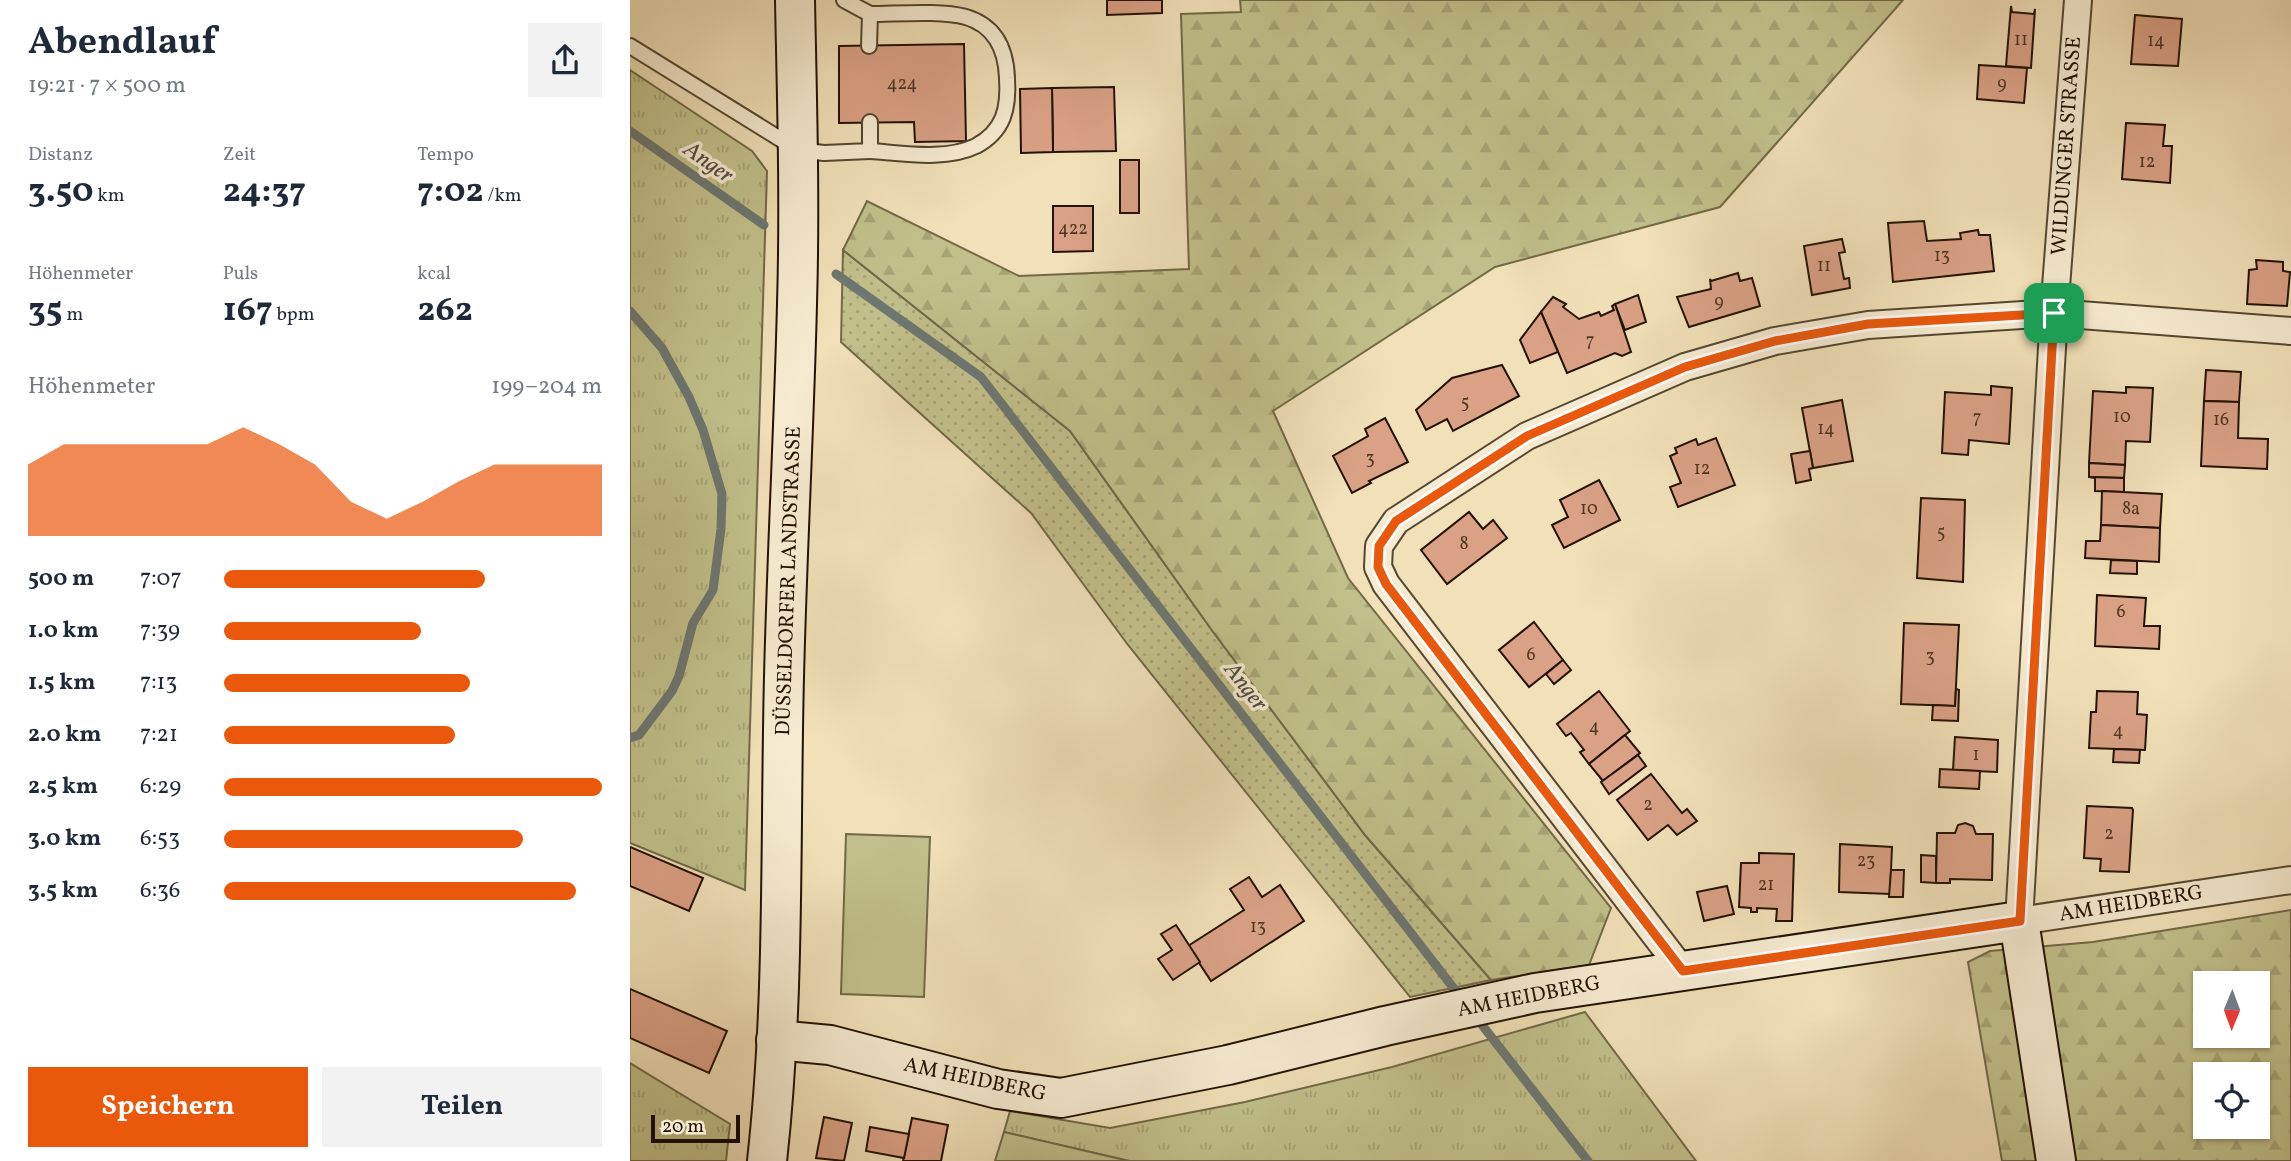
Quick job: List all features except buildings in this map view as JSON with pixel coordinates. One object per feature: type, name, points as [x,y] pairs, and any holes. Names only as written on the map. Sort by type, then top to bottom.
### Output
[{"type":"street","name":"DÜSSELDORFER LANDSTRASSE","points":[[767,1161],[776,1040],[784,824],[784,678],[797,300],[795,0]]},
{"type":"street","name":"WILDUNGER STRASSE","points":[[2020,921],[2054,313],[2078,0]]},
{"type":"street","points":[[1683,971],[1386,584],[1378,567],[1379,546],[1396,521],[1527,436],[1685,367],[1775,341],[1868,324],[2054,313],[2291,331]]},
{"type":"street","name":"AM HEIDBERG","points":[[776,1040],[830,1045],[998,1089],[1061,1098],[1228,1065],[1535,993],[2291,880]]},
{"type":"street","points":[[2020,921],[2056,1161]]},
{"type":"lane","points":[[630,46],[798,150],[824,153],[870,151],[940,154],[964,151],[997,129],[1004,116],[1008,95],[1004,51],[990,29],[967,17],[952,15],[870,14],[844,0]]},
{"type":"lane","points":[[869,46],[870,14]]},
{"type":"lane","points":[[870,122],[870,151]]},
{"type":"green space","points":[[1240,0],[1903,0],[1720,207],[1495,267],[1273,411],[1348,578],[1611,908],[1589,965],[1491,980],[1365,835],[1211,629],[1070,431],[843,250],[867,201],[1019,276],[1189,269],[1181,14],[1241,12]]},
{"type":"green space","points":[[630,70],[752,151],[767,171],[745,890],[630,843]]},
{"type":"green space","points":[[843,250],[1070,431],[1211,629],[1365,835],[1491,980],[1410,997],[1128,645],[1031,513],[841,342]]},
{"type":"green space","points":[[846,834],[930,837],[924,997],[841,994]]},
{"type":"green space","points":[[2291,910],[2291,1161],[2002,1161],[1968,962],[1990,951],[2093,942]]},
{"type":"green space","points":[[1585,1012],[1696,1161],[1129,1161],[1004,1132],[1010,1111],[1110,1128],[1245,1102],[1392,1067]]},
{"type":"green space","points":[[630,1063],[730,1124],[726,1161],[630,1161]]},
{"type":"green space","points":[[1004,1132],[1129,1161],[995,1161]]},
{"type":"waterway","name":"Anger","points":[[630,131],[764,225]]},
{"type":"waterway","name":"Anger","points":[[836,274],[981,377],[1462,999]]},
{"type":"waterway","points":[[630,311],[662,348],[689,397],[703,430],[722,494],[721,529],[713,590],[693,623],[679,676],[672,691],[639,735],[630,738]]},
{"type":"waterway","name":"Anger","points":[[1475,1016],[1588,1161]]},
{"type":"route","points":[[2054,313],[2020,921],[1683,971],[1386,584],[1378,567],[1379,546],[1396,521],[1527,436],[1685,367],[1775,341],[1868,324],[2054,313]]}]
